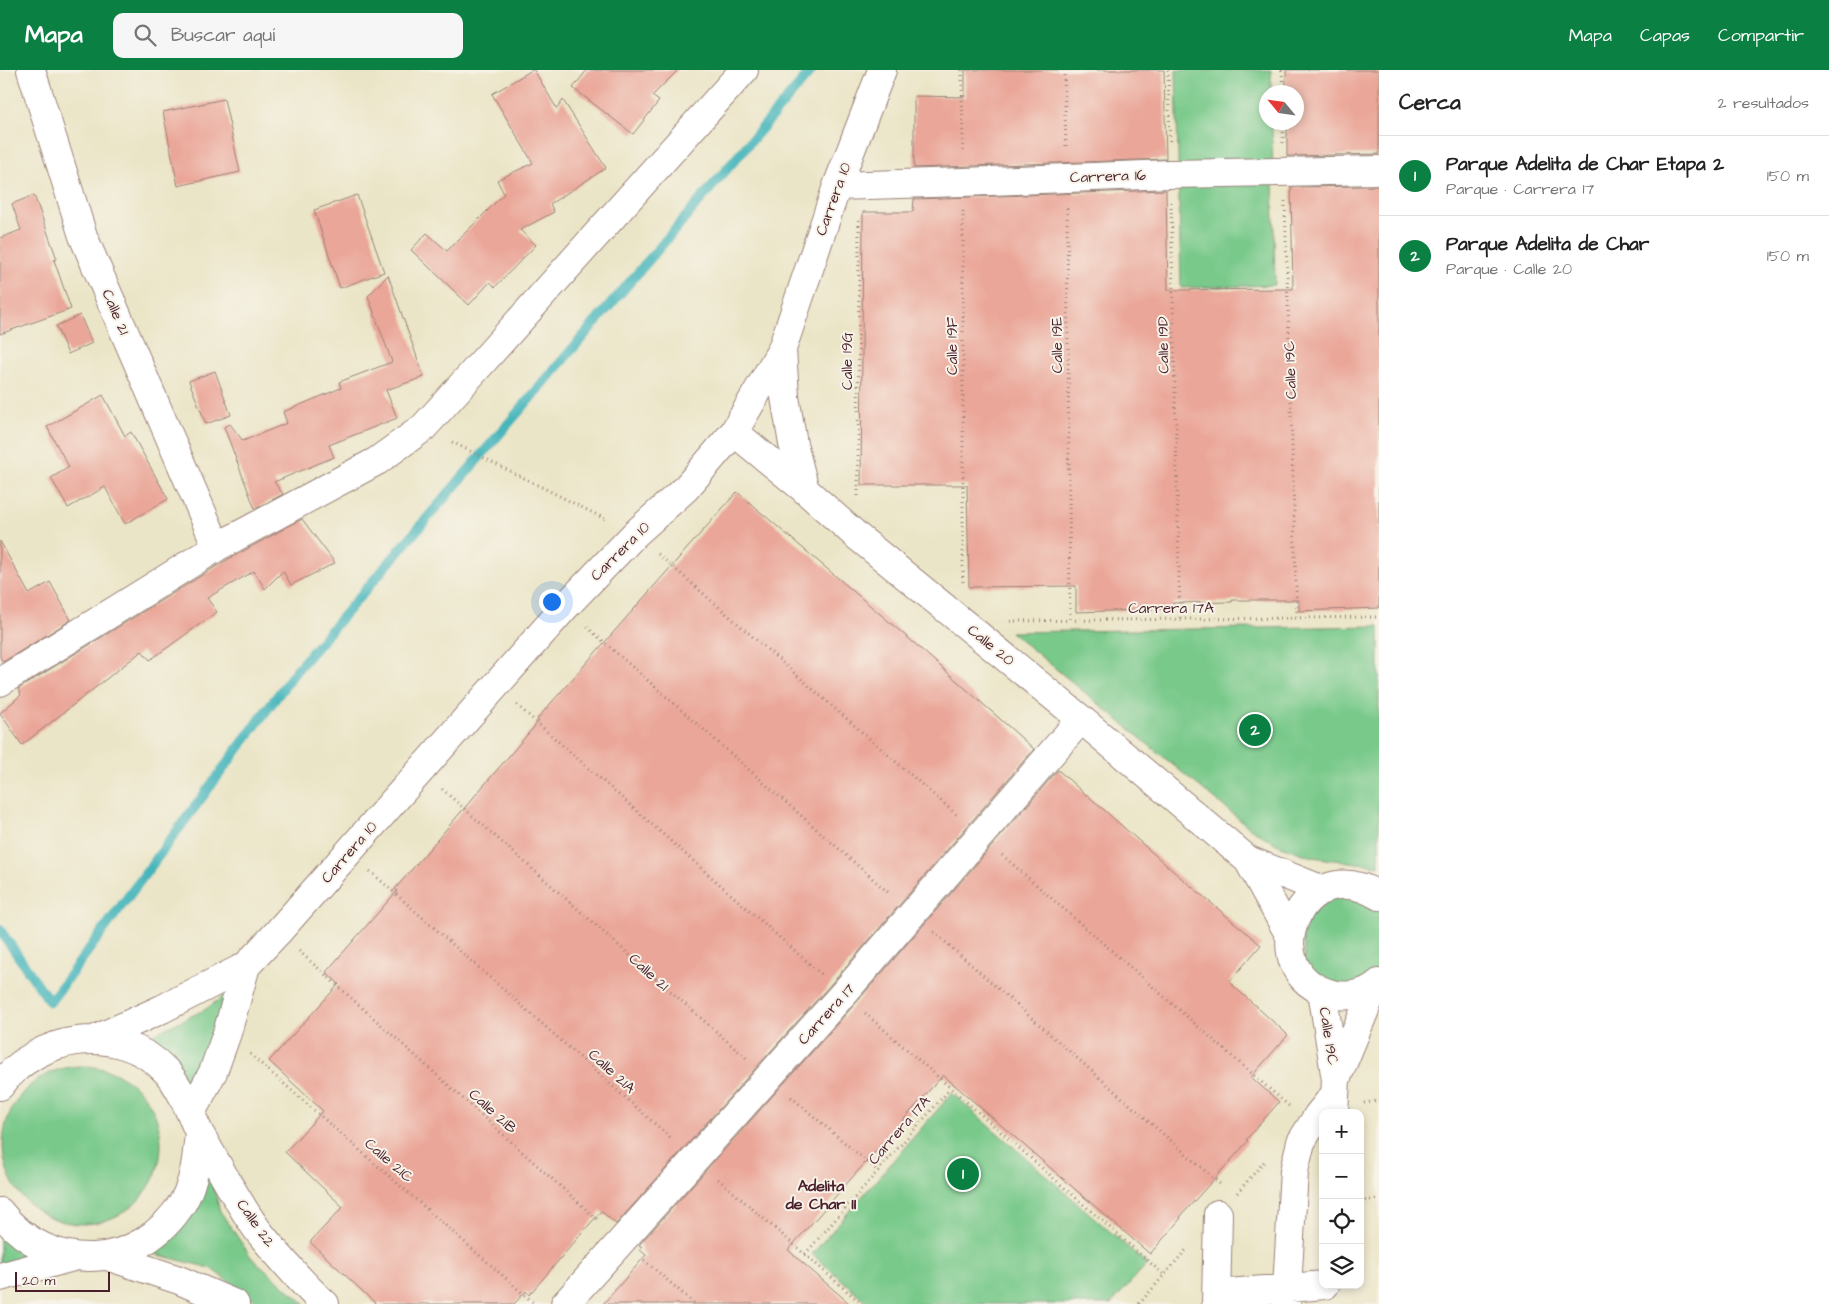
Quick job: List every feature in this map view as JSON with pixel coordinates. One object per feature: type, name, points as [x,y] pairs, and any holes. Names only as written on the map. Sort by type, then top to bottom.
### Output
[{"type":"street","name":"Calle 21","points":[[31,70],[83,236],[217,547]]},
{"type":"street","points":[[0,682],[217,547],[377,462],[423,428],[744,70]]},
{"type":"street","name":"Carrera 10","points":[[96,1039],[162,1010],[246,966],[565,607],[635,534],[686,488],[734,432],[782,349],[848,185],[882,70]]},
{"type":"street","name":"Carrera 16","points":[[848,185],[1170,174],[1379,170]]},
{"type":"street","points":[[782,349],[788,416],[805,490]]},
{"type":"street","name":"Calle 20","points":[[734,432],[1248,860],[1323,890]]},
{"type":"street","name":"Carrera 17","points":[[565,1304],[894,936],[1081,719]]},
{"type":"street","name":"Calle 20","points":[[1248,860],[1290,936]]},
{"type":"street","points":[[1377,986],[1357,994],[1340,996],[1322,991],[1308,982],[1297,969],[1291,953],[1290,936],[1293,922],[1300,908],[1310,897],[1323,890],[1337,886],[1351,886],[1366,889],[1379,896]]},
{"type":"street","name":"Carrera 10","points":[[195,1122],[228,1033],[246,966]]},
{"type":"street","name":"Calle 19C","points":[[1335,1096],[1377,986]]},
{"type":"street","name":"Calle 19C","points":[[1322,991],[1335,1096]]},
{"type":"street","points":[[0,1086],[10,1072],[36,1053],[65,1042],[96,1039]]},
{"type":"street","name":"Calle 22","points":[[96,1039],[121,1044],[145,1055],[165,1070],[181,1090],[195,1122],[252,1224],[309,1291],[325,1304]]},
{"type":"street","points":[[1287,1296],[1294,1172],[1301,1142],[1318,1115],[1335,1096]]},
{"type":"street","points":[[0,1277],[74,1257],[106,1256],[138,1246],[164,1226],[184,1201],[195,1170],[195,1122]]},
{"type":"street","points":[[0,1212],[10,1225],[28,1240],[50,1252],[74,1257]]},
{"type":"street","points":[[1218,1214],[1216,1299],[1287,1296],[1319,1287]]},
{"type":"street","points":[[106,1256],[179,1280],[235,1304]]},
{"type":"street","points":[[1329,1289],[1329,1304]]},
{"type":"path","name":"Calle 19F","points":[[962,70],[963,622]]},
{"type":"path","name":"Calle 19E","points":[[1064,70],[1067,178],[1070,620]]},
{"type":"path","name":"Calle 19D","points":[[1168,70],[1180,619]]},
{"type":"path","points":[[1282,70],[1282,85]]},
{"type":"path","name":"Calle 19C","points":[[1283,130],[1297,618]]},
{"type":"path","name":"Calle 19G","points":[[848,185],[858,537]]},
{"type":"path","points":[[469,450],[635,534]]},
{"type":"path","name":"Carrera 17A","points":[[963,622],[1379,617]]},
{"type":"path","name":"Calle 21","points":[[421,770],[768,1078],[878,1171]]},
{"type":"path","name":"Calle 21A","points":[[349,852],[695,1159],[862,1304]]},
{"type":"path","name":"Calle 21B","points":[[278,932],[621,1240],[695,1304]]},
{"type":"path","name":"Calle 21C","points":[[228,1033],[535,1304]]},
{"type":"path","name":"Carrera 17A","points":[[806,1254],[950,1088]]},
{"type":"path","points":[[1364,1201],[1379,1199]]},
{"type":"green space","points":[[1176,70],[1271,70],[1271,85],[1259,85],[1259,130],[1272,130],[1275,285],[1181,288]]},
{"type":"green space","points":[[1379,626],[1379,866],[1312,857],[1278,845],[1250,828],[1011,632]]},
{"type":"green space","points":[[1339,893],[1379,908],[1379,974],[1345,989],[1305,967],[1302,921]]},
{"type":"green space","points":[[225,995],[194,1087],[160,1049],[145,1038],[206,1009]]},
{"type":"green space","points":[[82,1066],[112,1072],[126,1079],[138,1089],[148,1101],[155,1115],[161,1145],[155,1175],[148,1189],[138,1201],[126,1211],[112,1218],[82,1224],[52,1218],[38,1211],[26,1201],[16,1189],[9,1175],[3,1145],[9,1115],[16,1101],[26,1089],[38,1079],[52,1072]]},
{"type":"green space","points":[[952,1093],[1147,1264],[1111,1304],[869,1304],[812,1254]]},
{"type":"green space","points":[[206,1158],[220,1211],[251,1257],[305,1304],[260,1304],[210,1268],[135,1249]]},
{"type":"green space","points":[[0,1223],[43,1253],[0,1268]]},
{"type":"building","points":[[534,70],[557,109],[563,100],[606,168],[550,204],[554,212],[520,230],[536,245],[495,287],[490,282],[469,305],[411,250],[427,233],[447,251],[504,194],[497,180],[533,163],[492,94]]},
{"type":"building","points":[[587,70],[678,70],[652,96],[659,101],[633,134],[573,88]]},
{"type":"building","points":[[965,70],[1164,70],[1166,159],[914,168],[914,96],[965,97]]},
{"type":"building","points":[[1286,70],[1379,70],[1379,154],[1287,156],[1287,130],[1304,130],[1304,85],[1286,85]]},
{"type":"building","points":[[224,99],[240,172],[178,186],[163,112]]},
{"type":"building","points":[[1379,186],[1379,608],[1299,611],[1299,600],[1232,600],[1232,602],[1173,603],[1173,609],[1076,612],[1076,586],[969,587],[967,485],[861,485],[863,212],[912,212],[914,199],[1166,190],[1168,290],[1293,289],[1291,187]]},
{"type":"building","points":[[34,195],[57,259],[54,260],[71,309],[0,334],[0,238],[21,230],[12,204]]},
{"type":"building","points":[[357,195],[384,272],[340,288],[314,210]]},
{"type":"building","points":[[388,275],[424,377],[386,390],[397,418],[329,445],[334,457],[274,482],[283,494],[255,509],[224,427],[230,424],[243,441],[287,423],[283,412],[341,388],[339,382],[392,362],[368,296]]},
{"type":"building","points":[[80,315],[92,343],[68,354],[56,326]]},
{"type":"building","points":[[215,371],[231,415],[206,424],[189,381]]},
{"type":"building","points":[[103,395],[125,436],[131,432],[168,499],[125,524],[105,487],[68,508],[51,478],[69,467],[47,427]]},
{"type":"building","points":[[737,492],[914,643],[1034,749],[831,984],[616,1224],[601,1211],[529,1295],[526,1291],[514,1304],[376,1304],[310,1242],[343,1207],[285,1152],[323,1111],[269,1061],[339,984],[326,972],[397,891],[395,889],[539,721],[537,719]]},
{"type":"building","points":[[302,519],[335,563],[291,585],[283,571],[265,589],[254,571],[207,598],[217,612],[150,660],[142,651],[22,745],[0,713],[21,695],[18,689],[225,561]]},
{"type":"building","points":[[0,541],[29,594],[50,582],[71,620],[3,662],[0,657]]},
{"type":"building","points":[[1058,770],[1261,945],[1229,982],[1288,1035],[1251,1077],[1279,1102],[1246,1140],[1248,1141],[1180,1217],[1150,1254],[943,1075],[788,1250],[850,1304],[603,1304],[646,1255],[640,1250],[642,1247],[639,1245],[855,1004]]},
{"type":"waterway","points":[[0,930],[50,1002],[295,672],[812,70]]},
{"type":"place","name":"Parque Adelita de Char","points":[[1255,730]]},
{"type":"place","name":"Parque Adelita de Char Etapa 2","points":[[963,1174]]},
{"type":"district","name":"Adelita de Char II","points":[[821,1194]]}]
